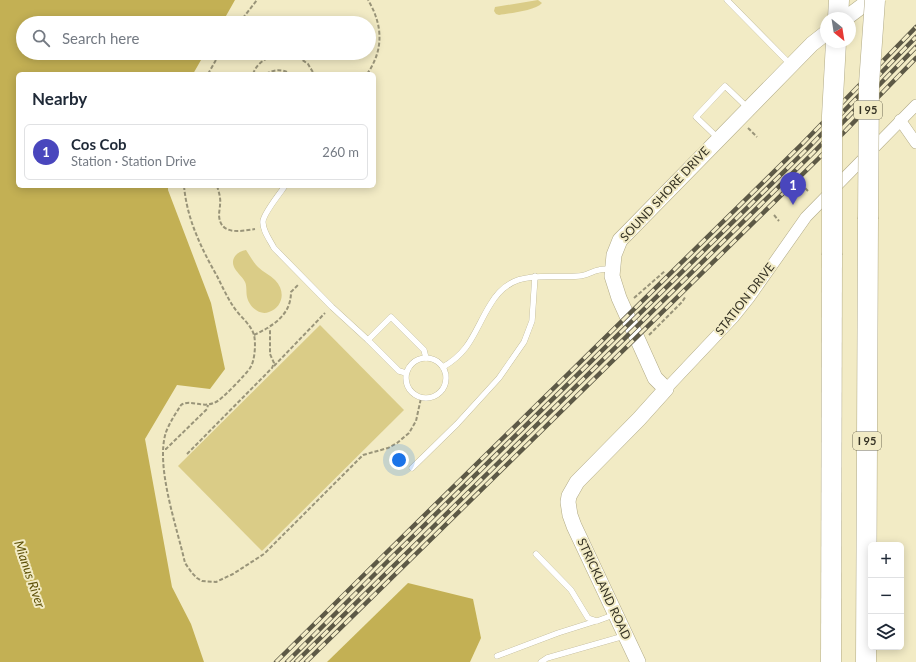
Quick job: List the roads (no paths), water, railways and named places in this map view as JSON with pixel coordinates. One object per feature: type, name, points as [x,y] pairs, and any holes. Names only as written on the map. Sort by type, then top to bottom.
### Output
[{"type":"highway","points":[[838,12],[839,0]]},
{"type":"highway","name":"I 95","points":[[866,662],[869,84],[875,0]]},
{"type":"highway","points":[[831,662],[832,116],[836,48]]},
{"type":"main road","points":[[854,12],[870,0]]},
{"type":"main road","name":"SOUND SHORE DRIVE","points":[[666,389],[655,378],[616,290],[612,269],[616,250],[624,235],[718,138],[820,38]]},
{"type":"main road","name":"STATION DRIVE","points":[[570,515],[568,502],[577,482],[639,419],[666,389]]},
{"type":"main road","name":"STRICKLAND ROAD","points":[[570,515],[638,662]]},
{"type":"street","name":"STATION DRIVE","points":[[666,389],[733,318],[749,298],[806,217],[916,105]]},
{"type":"street","points":[[900,120],[916,143]]},
{"type":"lane","points":[[727,0],[791,65]]},
{"type":"lane","points":[[718,138],[696,117],[725,86],[748,108]]},
{"type":"lane","points":[[284,188],[263,221],[264,228],[274,248],[399,371],[406,373]]},
{"type":"lane","points":[[443,367],[455,360],[465,350],[490,305],[498,294],[518,280],[529,276],[585,276],[599,270],[612,269]]},
{"type":"lane","points":[[412,468],[457,424],[499,378],[524,342],[532,321],[536,276]]},
{"type":"lane","points":[[368,340],[391,317],[424,350],[426,358]]},
{"type":"lane","points":[[420,358],[434,359],[443,367],[446,379],[442,390],[433,397],[421,398],[408,388],[406,373],[411,364],[420,358]]},
{"type":"lane","points":[[536,554],[571,590],[588,618],[597,621]]},
{"type":"lane","points":[[497,656],[558,633],[616,614]]},
{"type":"lane","points":[[541,662],[547,658],[626,635]]},
{"type":"water","name":"Mianus River","points":[[0,0],[235,0],[226,16],[16,16],[16,60],[201,60],[194,72],[16,72],[16,188],[168,188],[211,303],[225,369],[210,389],[177,385],[145,439],[172,587],[191,624],[204,662],[0,662]]},
{"type":"water","points":[[408,583],[473,599],[481,638],[470,662],[327,662]]},
{"type":"railway","points":[[276,662],[803,143],[916,27]]},
{"type":"railway","points":[[287,662],[808,148],[916,37]]},
{"type":"railway","points":[[296,662],[813,153],[916,47]]},
{"type":"railway","points":[[306,662],[818,159],[916,58]]},
{"type":"place","name":"Cos Cob","points":[[793,205]]}]
